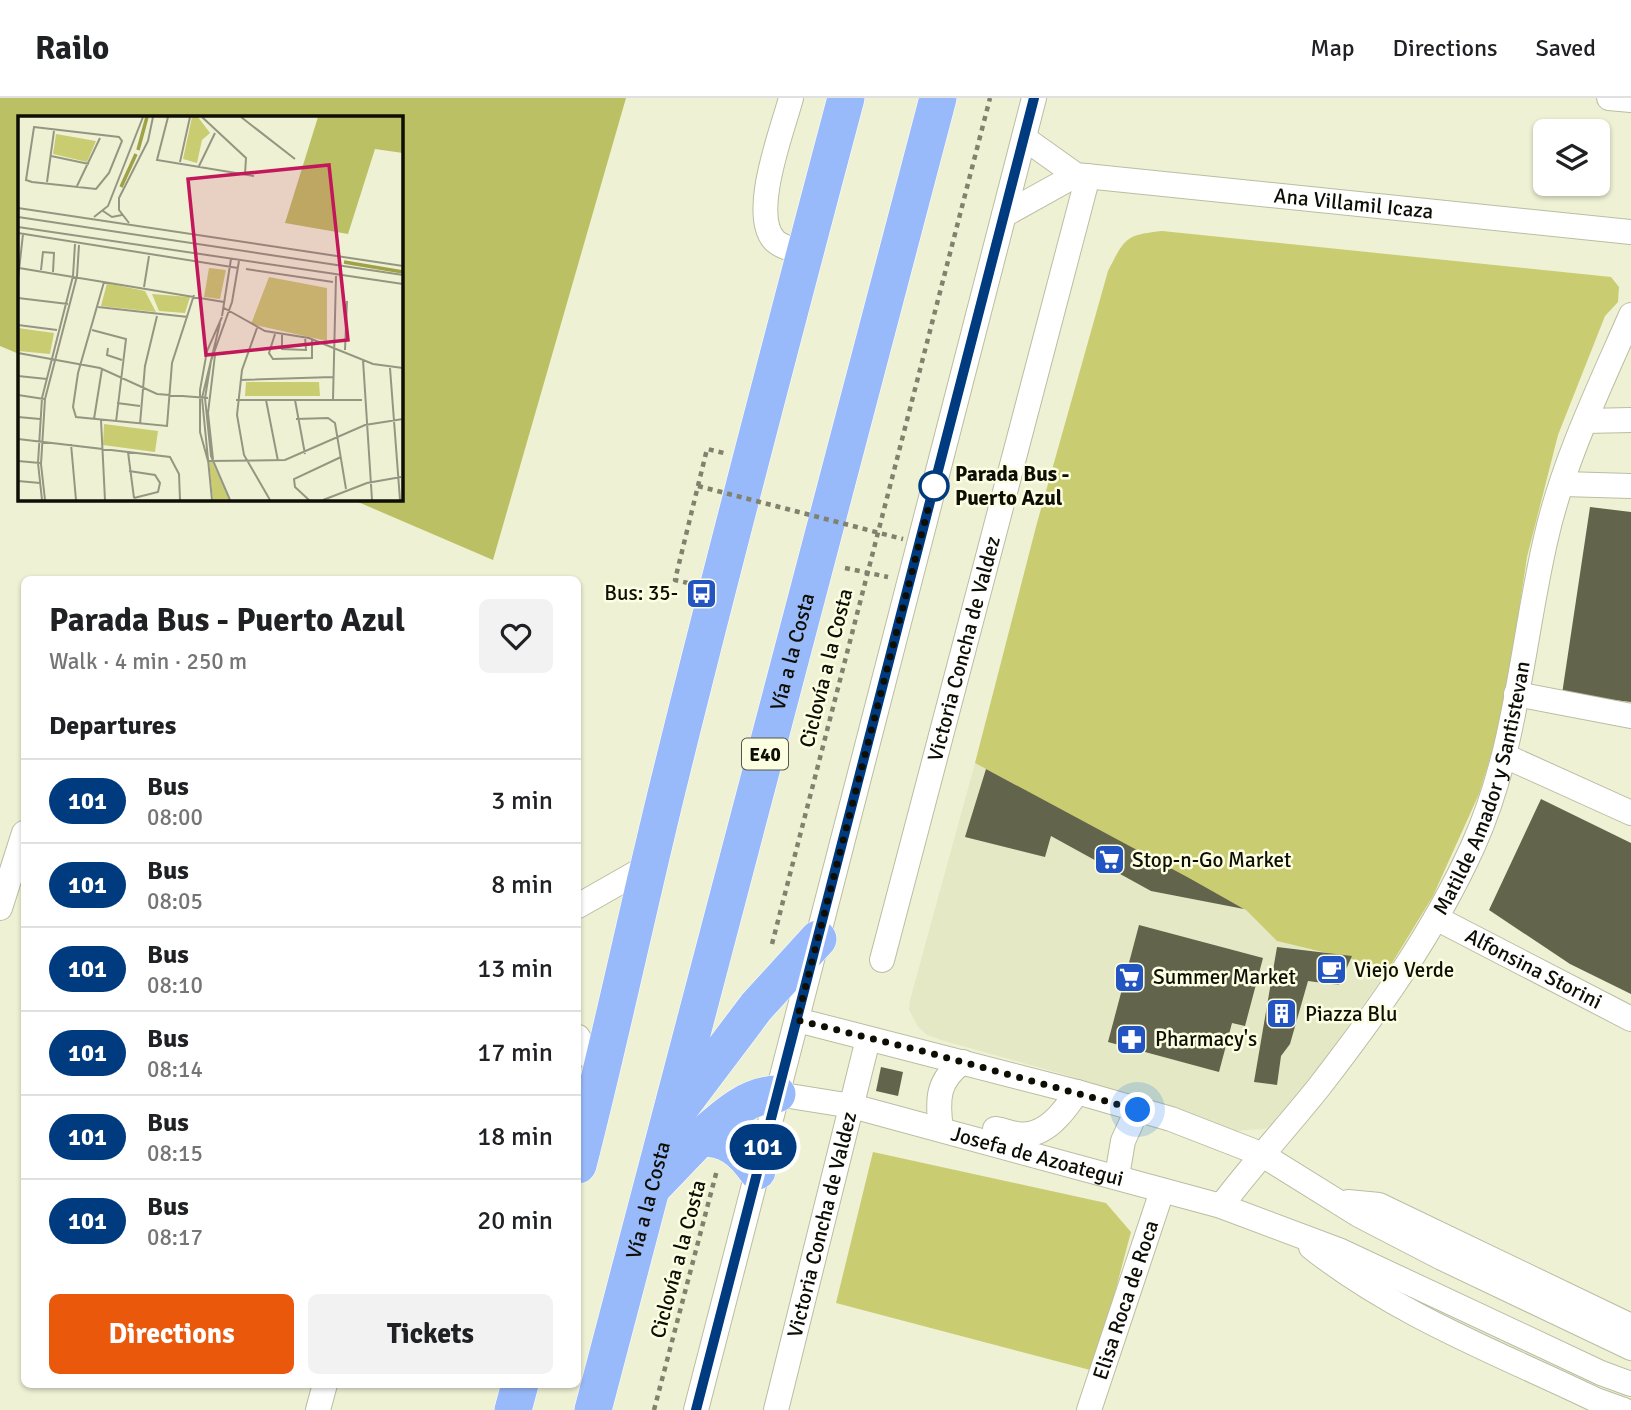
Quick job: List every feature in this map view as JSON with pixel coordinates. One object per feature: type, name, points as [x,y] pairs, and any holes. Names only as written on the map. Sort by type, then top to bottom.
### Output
[{"type":"highway","points":[[581,1153],[717,591],[846,98]]},
{"type":"highway","name":"Vía a la Costa","points":[[593,1410],[653,1187],[698,1134],[816,561],[938,98]]},
{"type":"highway","points":[[698,1134],[756,1007],[818,939]]},
{"type":"highway","points":[[698,1134],[752,1099],[761,1095],[777,1094]]},
{"type":"highway","points":[[698,1134],[736,1146],[757,1171]]},
{"type":"highway","points":[[513,1410],[519,1388]]},
{"type":"street","points":[[791,98],[767,187],[766,216],[769,233],[776,242],[805,253]]},
{"type":"street","points":[[696,1410],[1034,98]]},
{"type":"street","points":[[1609,98],[1631,100]]},
{"type":"street","name":"Ana Villamil Icaza","points":[[1024,138],[1082,176],[1631,232]]},
{"type":"street","points":[[1004,215],[1082,176]]},
{"type":"street","name":"Victoria Concha de Valdez","points":[[882,960],[1082,176]]},
{"type":"street","name":"Matilde Amador y Santistevan","points":[[1221,1206],[1334,1067],[1413,958],[1473,846],[1505,756],[1546,535],[1586,421],[1631,315]]},
{"type":"street","points":[[1586,421],[1631,420]]},
{"type":"street","points":[[1563,484],[1631,486]]},
{"type":"street","points":[[1516,694],[1631,716]]},
{"type":"street","points":[[1505,756],[1631,813]]},
{"type":"street","points":[[0,908],[4,882],[21,841]]},
{"type":"street","points":[[581,904],[650,865]]},
{"type":"street","name":"Alfonsina Storini","points":[[1436,918],[1631,1019]]},
{"type":"street","points":[[797,1020],[1171,1119],[1261,1154],[1336,1200],[1442,1258],[1631,1349]]},
{"type":"street","name":"Victoria Concha de Valdez","points":[[776,1410],[868,1039]]},
{"type":"street","points":[[581,1042],[601,1074]]},
{"type":"street","points":[[963,1062],[950,1070],[941,1089],[939,1108],[947,1131],[973,1124],[1019,1135],[1037,1134],[1058,1116],[1077,1092]]},
{"type":"street","name":"Josefa de Azoategui","points":[[777,1094],[852,1106],[1221,1206],[1353,1256],[1601,1373],[1631,1384]]},
{"type":"street","points":[[1117,1176],[1123,1142],[1138,1110]]},
{"type":"street","name":"Elisa Roca de Roca","points":[[1089,1410],[1162,1191]]},
{"type":"street","points":[[1336,1200],[1379,1205],[1631,1326]]},
{"type":"street","name":"Josefa de Azoategui","points":[[1294,1234],[1337,1268],[1424,1318],[1596,1400],[1624,1410]]},
{"type":"street","points":[[318,1410],[324,1388]]},
{"type":"path","name":"Ciclovía a la Costa","points":[[769,954],[990,98]]},
{"type":"path","points":[[732,455],[707,449],[698,486],[903,539]]},
{"type":"path","points":[[816,561],[893,579]]},
{"type":"path","name":"Ciclovía a la Costa","points":[[654,1410],[698,1134]]},
{"type":"shaded area","points":[[975,763],[1246,910],[1277,941],[1389,968],[1282,1120],[1264,1129],[1233,1131],[1066,1075],[941,1040],[927,1035],[918,1027],[909,1010],[910,1000]]},
{"type":"green space","points":[[0,98],[626,98],[493,560],[353,500],[402,500],[402,116],[18,116],[18,354],[0,346]]},
{"type":"green space","points":[[1162,231],[1611,277],[1619,287],[1618,302],[1605,316],[1558,435],[1527,557],[1503,716],[1479,794],[1433,896],[1389,968],[1277,941],[1246,910],[975,763],[1037,523],[1108,271],[1118,251],[1128,240],[1140,234]]},
{"type":"green space","points":[[873,1152],[1106,1203],[1131,1232],[1094,1371],[836,1303]]},
{"type":"building","points":[[1590,507],[1631,512],[1631,702],[1562,694]]},
{"type":"building","points":[[986,769],[1244,909],[1151,891],[1051,836],[1045,857],[965,837]]},
{"type":"building","points":[[1541,799],[1631,843],[1631,994],[1570,964],[1489,910]]},
{"type":"building","points":[[1139,925],[1263,958],[1245,1026],[1232,1023],[1219,1072],[1108,1042]]},
{"type":"building","name":"Piazza Blu","points":[[1277,947],[1352,956],[1339,985],[1308,981],[1290,1044],[1281,1056],[1277,1085],[1254,1082]]},
{"type":"building","points":[[881,1067],[903,1072],[898,1096],[876,1091]]},
{"type":"bus line","name":"101","points":[[696,1410],[1034,98]]},
{"type":"place","name":"Parada Bus - Puerto Azul","points":[[934,486]]},
{"type":"place","name":"Bus: 35-","points":[[701,593]]},
{"type":"place","name":"Stop-n-Go Market","points":[[1109,860]]},
{"type":"place","name":"Viejo Verde","points":[[1331,970]]},
{"type":"place","name":"Summer Market","points":[[1130,977]]},
{"type":"place","name":"Piazza Blu","points":[[1282,1014]]},
{"type":"place","name":"Pharmacy's","points":[[1132,1039]]},
{"type":"route","points":[[934,486],[797,1020],[1138,1110]]}]
